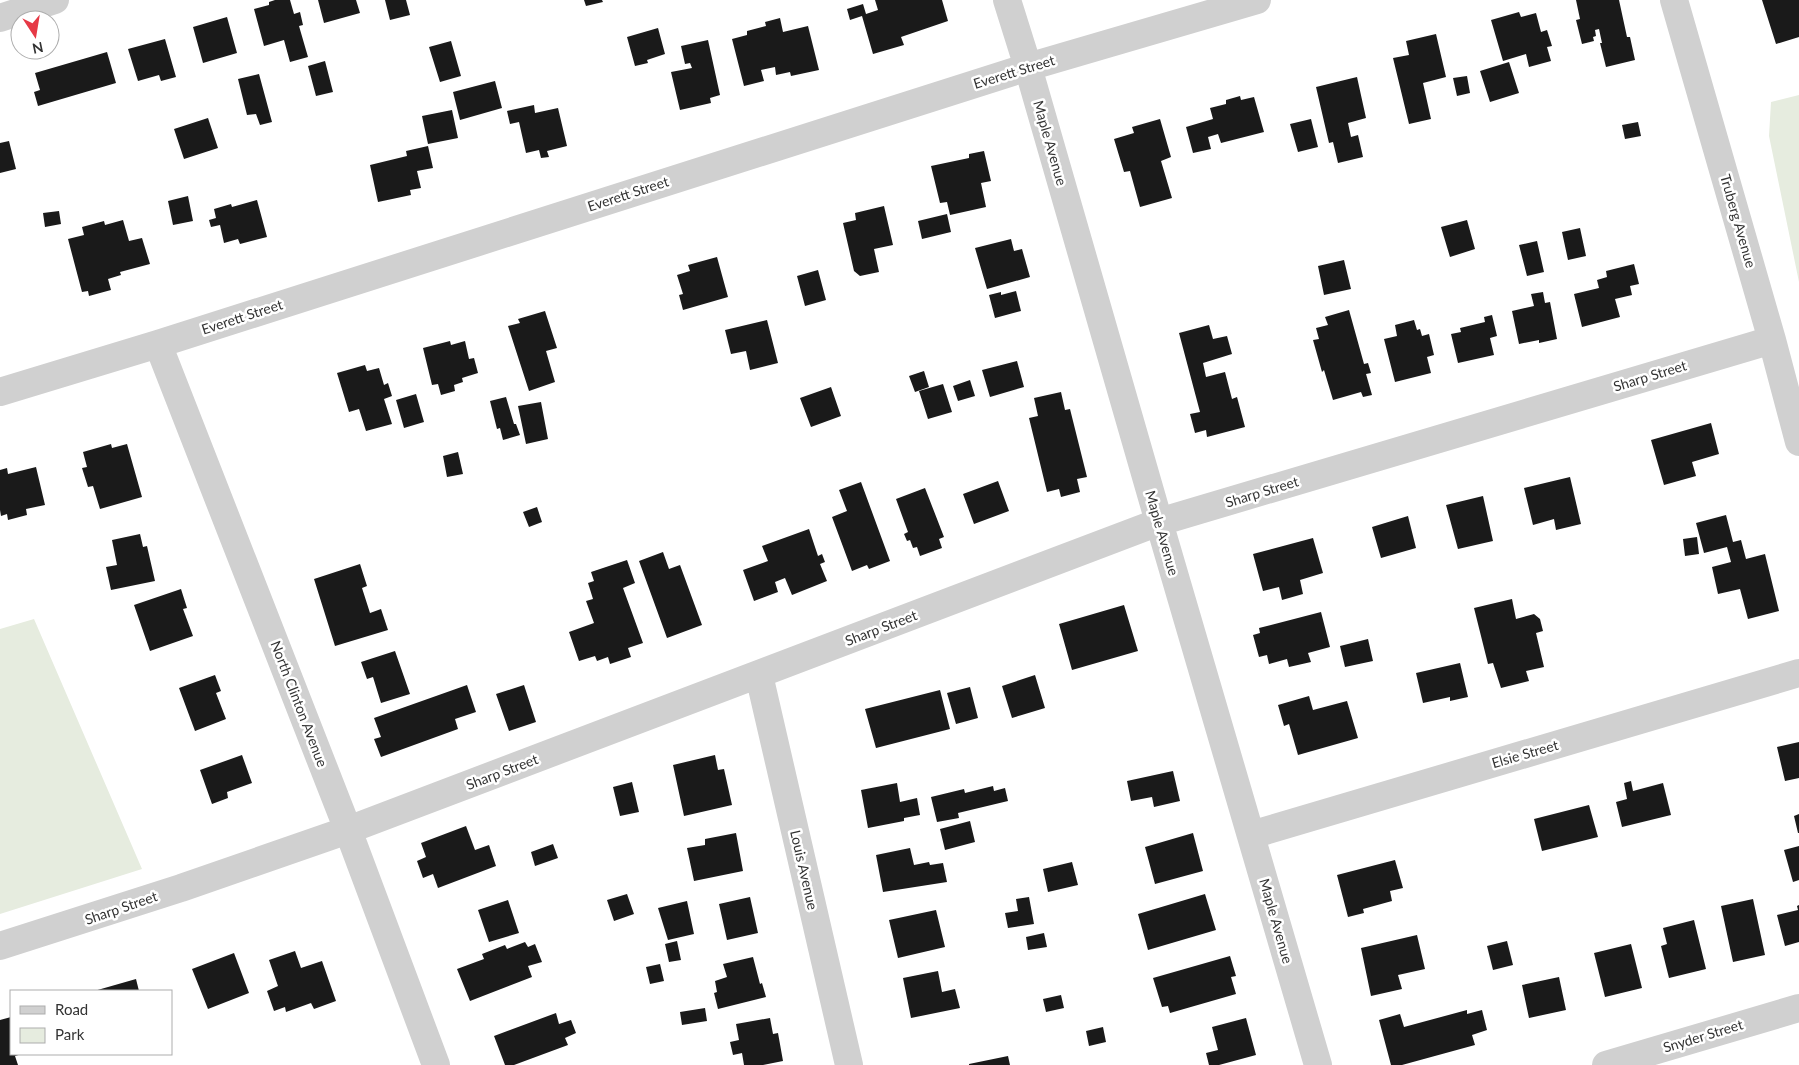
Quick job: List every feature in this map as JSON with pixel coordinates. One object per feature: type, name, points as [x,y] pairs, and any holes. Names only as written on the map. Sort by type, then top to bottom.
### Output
[{"type":"street","points":[[0,18],[54,0]]},
{"type":"street","name":"Maple Avenue","points":[[1007,0],[1318,1065]]},
{"type":"street","name":"Everett Street","points":[[0,392],[158,344],[1028,67],[1257,0]]},
{"type":"street","name":"Truberg Avenue","points":[[1674,0],[1772,340],[1799,442]]},
{"type":"street","name":"Sharp Street","points":[[0,946],[98,916],[348,830],[1159,522],[1772,340]]},
{"type":"street","name":"North Clinton Avenue","points":[[158,344],[348,830],[436,1065]]},
{"type":"street","name":"Elsie Street","points":[[1252,835],[1799,673]]},
{"type":"street","name":"Louis Avenue","points":[[759,675],[849,1065]]},
{"type":"street","name":"Snyder Street","points":[[1606,1065],[1799,1008]]},
{"type":"green space","points":[[1799,95],[1799,282],[1769,136],[1771,102]]},
{"type":"green space","points":[[34,619],[142,869],[0,914],[0,629]]},
{"type":"building","points":[[290,0],[294,14],[300,12],[303,25],[299,26],[308,57],[290,62],[284,40],[264,46],[254,9],[269,5],[269,2]]},
{"type":"building","points":[[318,0],[356,0],[360,13],[324,23]]},
{"type":"building","points":[[385,0],[406,0],[410,15],[390,20]]},
{"type":"building","points":[[584,0],[602,0],[603,2],[586,6]]},
{"type":"building","points":[[875,0],[942,0],[948,21],[901,37],[904,45],[873,54],[862,16],[850,20],[847,9],[863,4],[866,14],[878,10]]},
{"type":"building","points":[[1576,0],[1619,0],[1627,37],[1630,37],[1635,60],[1606,67],[1600,43],[1602,43],[1599,29],[1595,30],[1596,36],[1593,37],[1594,41],[1582,44],[1576,20],[1580,19]]},
{"type":"building","points":[[1762,0],[1799,0],[1799,37],[1776,44]]},
{"type":"building","points":[[1519,12],[1521,17],[1536,13],[1541,32],[1547,30],[1552,46],[1547,47],[1551,61],[1529,67],[1526,54],[1503,61],[1491,20]]},
{"type":"building","points":[[227,17],[237,53],[203,63],[193,27]]},
{"type":"building","points":[[780,18],[783,32],[808,26],[819,70],[791,76],[790,72],[776,75],[775,67],[761,70],[764,81],[744,86],[732,39],[747,35],[747,31],[766,26],[765,22]]},
{"type":"building","points":[[658,28],[665,54],[647,60],[648,63],[635,66],[627,37]]},
{"type":"building","points":[[1436,34],[1446,77],[1423,83],[1431,119],[1409,124],[1393,58],[1409,55],[1406,41]]},
{"type":"building","points":[[165,39],[176,77],[161,81],[159,75],[138,81],[128,49]]},
{"type":"building","points":[[708,40],[720,95],[710,98],[711,103],[680,110],[671,72],[692,68],[690,63],[685,64],[681,46]]},
{"type":"building","points":[[451,41],[461,76],[440,82],[429,47]]},
{"type":"building","points":[[107,52],[116,83],[38,106],[34,92],[40,90],[35,73]]},
{"type":"building","points":[[325,61],[333,92],[316,96],[308,66]]},
{"type":"building","points":[[1509,62],[1519,93],[1490,102],[1480,71]]},
{"type":"building","points":[[259,74],[272,122],[260,125],[256,114],[247,115],[238,79]]},
{"type":"building","points":[[1467,76],[1470,93],[1457,96],[1453,78]]},
{"type":"building","points":[[1357,77],[1366,118],[1348,123],[1351,137],[1358,135],[1363,157],[1338,163],[1333,142],[1329,143],[1316,87]]},
{"type":"building","points":[[495,81],[502,108],[460,120],[453,92]]},
{"type":"building","points":[[1240,96],[1241,100],[1254,97],[1264,132],[1221,143],[1218,134],[1208,137],[1211,149],[1193,153],[1186,127],[1213,119],[1210,108],[1226,104],[1226,100]]},
{"type":"building","points":[[534,105],[535,113],[558,108],[567,146],[547,151],[549,157],[541,158],[539,150],[526,153],[519,122],[510,124],[507,111]]},
{"type":"building","points":[[452,110],[458,138],[428,144],[422,116]]},
{"type":"building","points":[[208,118],[218,148],[184,159],[174,129]]},
{"type":"building","points":[[1160,119],[1171,157],[1161,161],[1172,198],[1140,207],[1130,171],[1124,172],[1114,139],[1134,133],[1132,127]]},
{"type":"building","points":[[1311,119],[1318,147],[1298,152],[1290,124]]},
{"type":"building","points":[[1638,122],[1641,136],[1625,139],[1622,125]]},
{"type":"building","points":[[9,141],[16,169],[0,173],[0,143]]},
{"type":"building","points":[[428,146],[433,168],[417,171],[421,188],[410,190],[411,195],[378,202],[370,165],[407,156],[406,151]]},
{"type":"building","points":[[984,151],[991,181],[981,183],[986,207],[950,215],[947,202],[940,203],[931,166],[969,158],[969,154]]},
{"type":"building","points":[[188,196],[193,221],[173,225],[168,201]]},
{"type":"building","points":[[257,200],[267,237],[240,244],[238,239],[224,243],[220,225],[211,227],[209,220],[216,218],[214,209],[231,204],[232,207]]},
{"type":"building","points":[[884,206],[893,245],[874,249],[879,272],[860,276],[854,271],[843,223],[856,220],[855,213]]},
{"type":"building","points":[[59,211],[61,224],[45,227],[43,213]]},
{"type":"building","points":[[947,214],[951,232],[922,239],[918,221]]},
{"type":"building","points":[[123,220],[129,241],[142,238],[150,264],[120,272],[121,275],[108,279],[111,290],[89,296],[88,291],[82,292],[68,239],[84,235],[82,227],[104,221],[105,225]]},
{"type":"building","points":[[1467,220],[1475,249],[1450,257],[1441,227]]},
{"type":"building","points":[[1580,228],[1586,256],[1568,260],[1562,232]]},
{"type":"building","points":[[1011,239],[1014,251],[1022,249],[1030,277],[987,289],[975,248]]},
{"type":"building","points":[[1537,241],[1544,272],[1527,276],[1519,245]]},
{"type":"building","points":[[717,257],[728,297],[683,310],[679,295],[683,294],[677,275],[690,271],[688,265]]},
{"type":"building","points":[[1344,260],[1351,289],[1324,295],[1318,266]]},
{"type":"building","points":[[1634,264],[1639,284],[1630,286],[1632,295],[1615,299],[1620,317],[1582,327],[1574,294],[1599,288],[1597,280],[1607,277],[1606,271]]},
{"type":"building","points":[[818,270],[826,300],[805,306],[797,276]]},
{"type":"building","points":[[1016,291],[1021,311],[995,318],[989,295],[1001,292],[1001,295]]},
{"type":"building","points":[[1543,292],[1545,303],[1550,302],[1557,339],[1539,343],[1539,340],[1519,344],[1512,311],[1534,306],[1531,294]]},
{"type":"building","points":[[1349,310],[1364,364],[1368,363],[1371,373],[1366,374],[1372,395],[1363,397],[1361,392],[1333,400],[1324,370],[1322,372],[1313,340],[1319,339],[1316,328],[1328,325],[1325,317]]},
{"type":"building","points":[[545,311],[557,348],[546,351],[555,382],[529,391],[508,326],[520,323],[518,319]]},
{"type":"building","points":[[1492,315],[1497,336],[1490,338],[1494,355],[1458,363],[1451,334],[1461,332],[1460,328],[1485,322],[1484,317]]},
{"type":"building","points":[[767,320],[778,363],[750,370],[746,351],[731,354],[725,330]]},
{"type":"building","points":[[1414,320],[1417,330],[1420,329],[1422,336],[1429,334],[1434,355],[1427,357],[1431,373],[1395,382],[1384,339],[1397,336],[1395,325]]},
{"type":"building","points":[[1209,325],[1213,339],[1227,336],[1232,354],[1203,363],[1206,377],[1225,372],[1232,399],[1237,397],[1245,427],[1207,437],[1206,430],[1195,433],[1190,414],[1200,412],[1179,333]]},
{"type":"building","points":[[450,341],[451,345],[465,341],[469,359],[474,358],[478,373],[462,378],[463,382],[454,385],[455,391],[441,395],[438,384],[432,385],[423,348]]},
{"type":"building","points":[[1017,361],[1024,387],[990,397],[982,370]]},
{"type":"building","points":[[365,365],[367,371],[379,368],[384,385],[388,383],[392,396],[384,399],[392,424],[366,431],[359,409],[349,412],[337,373]]},
{"type":"building","points":[[924,371],[929,387],[915,392],[909,376]]},
{"type":"building","points":[[970,380],[975,396],[958,401],[953,386]]},
{"type":"building","points":[[943,384],[952,412],[928,419],[919,391]]},
{"type":"building","points":[[831,387],[841,416],[811,427],[800,398]]},
{"type":"building","points":[[1061,392],[1065,410],[1070,409],[1087,477],[1077,479],[1080,492],[1061,497],[1059,489],[1047,492],[1029,418],[1038,416],[1034,398]]},
{"type":"building","points":[[416,394],[424,422],[404,428],[396,400]]},
{"type":"building","points":[[506,397],[514,424],[516,424],[520,435],[503,440],[500,428],[497,429],[490,401]]},
{"type":"building","points":[[541,402],[548,439],[526,444],[518,406]]},
{"type":"building","points":[[1711,423],[1719,454],[1692,462],[1696,476],[1664,485],[1651,440]]},
{"type":"building","points":[[111,444],[112,448],[127,444],[142,497],[100,509],[93,486],[88,487],[82,468],[87,467],[83,452]]},
{"type":"building","points":[[458,452],[463,474],[447,477],[443,456]]},
{"type":"building","points":[[36,467],[45,505],[26,509],[27,515],[8,520],[7,514],[1,516],[0,470],[7,468],[8,474]]},
{"type":"building","points":[[1570,477],[1581,524],[1556,530],[1554,519],[1533,525],[1524,488]]},
{"type":"building","points":[[998,481],[1009,511],[974,524],[963,494]]},
{"type":"building","points":[[861,482],[890,561],[869,569],[867,565],[852,571],[832,517],[847,511],[839,490]]},
{"type":"building","points":[[925,488],[944,537],[939,539],[942,548],[920,556],[917,547],[913,548],[910,540],[907,541],[904,534],[908,532],[896,499]]},
{"type":"building","points":[[1483,496],[1493,541],[1458,549],[1446,505]]},
{"type":"building","points":[[537,507],[542,522],[529,527],[523,512]]},
{"type":"building","points":[[1726,515],[1733,542],[1741,540],[1746,559],[1765,554],[1779,611],[1748,619],[1740,589],[1718,594],[1712,567],[1731,562],[1727,547],[1704,553],[1696,523]]},
{"type":"building","points":[[1408,516],[1416,548],[1381,558],[1372,527]]},
{"type":"building","points":[[809,529],[818,556],[822,554],[825,562],[820,564],[827,581],[792,595],[785,578],[775,582],[778,592],[754,601],[743,570],[768,561],[762,546]]},
{"type":"building","points":[[140,534],[143,547],[147,546],[155,581],[111,590],[106,567],[117,565],[112,540]]},
{"type":"building","points":[[1697,537],[1699,554],[1685,556],[1683,539]]},
{"type":"building","points":[[1313,538],[1323,573],[1300,580],[1303,594],[1282,600],[1279,587],[1263,591],[1253,554]]},
{"type":"building","points":[[663,552],[669,569],[680,565],[702,625],[667,638],[639,561]]},
{"type":"building","points":[[627,560],[635,583],[623,588],[643,643],[628,648],[631,657],[610,664],[608,657],[597,661],[595,656],[579,661],[569,632],[594,623],[586,601],[593,599],[588,583],[594,581],[591,572]]},
{"type":"building","points":[[360,564],[367,586],[362,588],[370,613],[381,609],[388,630],[335,646],[314,579]]},
{"type":"building","points":[[181,589],[187,608],[183,609],[193,636],[150,651],[134,605]]},
{"type":"building","points":[[1512,599],[1516,619],[1534,614],[1540,619],[1543,631],[1536,633],[1544,667],[1526,671],[1529,681],[1501,688],[1493,663],[1488,664],[1474,608]]},
{"type":"building","points":[[1124,605],[1138,651],[1072,670],[1059,624]]},
{"type":"building","points":[[1321,612],[1330,647],[1308,653],[1311,662],[1289,667],[1287,659],[1269,664],[1267,655],[1259,657],[1253,635],[1260,633],[1259,628]]},
{"type":"building","points":[[1368,639],[1373,661],[1345,667],[1340,646]]},
{"type":"building","points":[[395,651],[410,694],[381,703],[373,677],[367,679],[361,662]]},
{"type":"building","points":[[1460,663],[1468,697],[1450,701],[1450,697],[1423,703],[1416,673]]},
{"type":"building","points":[[215,675],[221,691],[216,693],[226,719],[195,731],[179,688]]},
{"type":"building","points":[[1035,675],[1045,708],[1012,718],[1002,686]]},
{"type":"building","points":[[467,685],[476,712],[455,719],[458,729],[381,757],[374,739],[381,737],[374,718]]},
{"type":"building","points":[[524,685],[536,722],[509,731],[496,694]]},
{"type":"building","points":[[970,687],[978,718],[956,724],[947,693]]},
{"type":"building","points":[[940,690],[950,729],[876,748],[865,709]]},
{"type":"building","points":[[1309,696],[1313,710],[1347,701],[1358,738],[1298,755],[1289,724],[1284,726],[1278,705]]},
{"type":"building","points":[[1799,742],[1799,778],[1785,781],[1777,747]]},
{"type":"building","points":[[242,755],[252,783],[227,792],[228,798],[212,804],[200,770]]},
{"type":"building","points":[[715,755],[718,770],[724,769],[732,805],[684,816],[673,765]]},
{"type":"building","points":[[1173,771],[1180,801],[1154,807],[1152,797],[1131,801],[1127,781]]},
{"type":"building","points":[[1631,781],[1633,791],[1663,783],[1671,815],[1622,827],[1616,802],[1627,799],[1624,783]]},
{"type":"building","points":[[632,782],[639,812],[620,816],[613,787]]},
{"type":"building","points":[[897,783],[900,802],[917,798],[920,815],[904,818],[904,821],[868,828],[861,790]]},
{"type":"building","points":[[993,786],[994,791],[1005,788],[1008,801],[958,813],[959,818],[937,822],[931,797],[964,789],[965,793]]},
{"type":"building","points":[[1589,805],[1598,837],[1542,851],[1534,819]]},
{"type":"building","points":[[1799,814],[1799,833],[1798,833],[1794,816]]},
{"type":"building","points":[[970,821],[975,842],[945,850],[940,829]]},
{"type":"building","points":[[466,826],[475,850],[489,845],[496,866],[438,888],[433,874],[423,878],[417,861],[426,857],[421,843]]},
{"type":"building","points":[[736,833],[743,871],[694,881],[687,848],[705,845],[705,839]]},
{"type":"building","points":[[1193,833],[1203,871],[1155,884],[1145,847]]},
{"type":"building","points":[[553,844],[558,858],[535,866],[531,852]]},
{"type":"building","points":[[1799,846],[1799,880],[1793,882],[1784,850]]},
{"type":"building","points":[[910,848],[914,865],[929,862],[930,865],[943,863],[947,882],[883,892],[876,855]]},
{"type":"building","points":[[1395,860],[1403,888],[1390,891],[1392,901],[1363,909],[1364,913],[1348,917],[1337,875]]},
{"type":"building","points":[[1072,862],[1078,885],[1048,892],[1043,869]]},
{"type":"building","points":[[627,894],[634,914],[614,921],[607,900]]},
{"type":"building","points":[[1205,894],[1216,930],[1148,950],[1138,914]]},
{"type":"building","points":[[750,897],[758,933],[727,940],[719,904]]},
{"type":"building","points":[[1029,897],[1034,924],[1008,928],[1005,913],[1018,911],[1016,899]]},
{"type":"building","points":[[1753,899],[1765,955],[1733,962],[1721,906]]},
{"type":"building","points":[[508,900],[519,933],[489,942],[478,910]]},
{"type":"building","points":[[687,901],[694,934],[668,940],[658,908]]},
{"type":"building","points":[[1799,905],[1799,942],[1785,946],[1777,915],[1798,910],[1797,906]]},
{"type":"building","points":[[936,910],[945,947],[898,958],[889,920]]},
{"type":"building","points":[[1694,920],[1706,969],[1669,978],[1661,946],[1667,944],[1663,928]]},
{"type":"building","points":[[1044,933],[1047,947],[1028,950],[1026,937]]},
{"type":"building","points":[[1417,935],[1425,969],[1398,975],[1402,989],[1371,996],[1361,948]]},
{"type":"building","points":[[677,941],[681,960],[669,962],[665,944]]},
{"type":"building","points":[[1507,941],[1513,965],[1493,970],[1487,946]]},
{"type":"building","points":[[525,942],[528,947],[535,944],[542,962],[528,966],[532,977],[470,1001],[457,969],[484,959],[482,954],[505,945],[507,949]]},
{"type":"building","points":[[1631,944],[1642,988],[1605,997],[1594,953]]},
{"type":"building","points":[[295,951],[301,968],[322,961],[336,1001],[314,1009],[311,1003],[286,1012],[285,1007],[274,1011],[267,991],[278,986],[269,960]]},
{"type":"building","points":[[234,953],[249,993],[208,1009],[192,969]]},
{"type":"building","points":[[1230,956],[1236,976],[1231,977],[1236,994],[1170,1013],[1168,1006],[1162,1007],[1153,978]]},
{"type":"building","points":[[753,957],[760,984],[762,983],[766,997],[718,1009],[714,993],[717,992],[715,981],[727,977],[723,964]]},
{"type":"building","points":[[660,964],[664,981],[650,984],[646,967]]},
{"type":"building","points":[[938,971],[942,992],[955,989],[960,1008],[911,1018],[903,978]]},
{"type":"building","points":[[1559,977],[1566,1010],[1529,1018],[1522,985]]},
{"type":"building","points":[[136,979],[139,990],[98,990]]},
{"type":"building","points":[[1061,995],[1064,1008],[1046,1012],[1043,999]]},
{"type":"building","points":[[705,1008],[707,1021],[682,1025],[680,1012]]},
{"type":"building","points":[[1467,1010],[1467,1014],[1482,1010],[1487,1030],[1472,1035],[1475,1045],[1402,1065],[1391,1065],[1379,1020],[1400,1014],[1404,1027]]},
{"type":"building","points":[[556,1013],[559,1024],[571,1020],[576,1033],[565,1038],[568,1045],[514,1065],[505,1065],[494,1036]]},
{"type":"building","points":[[10,1017],[10,1055],[18,1055],[15,1056],[18,1065],[0,1065],[0,1020]]},
{"type":"building","points":[[770,1018],[773,1034],[778,1033],[783,1061],[763,1065],[744,1065],[742,1053],[733,1055],[730,1042],[739,1040],[736,1024]]},
{"type":"building","points":[[1246,1018],[1256,1055],[1219,1065],[1209,1065],[1206,1053],[1218,1050],[1212,1027]]},
{"type":"building","points":[[1103,1027],[1106,1042],[1089,1046],[1086,1031]]},
{"type":"building","points":[[1008,1056],[1010,1065],[969,1065],[969,1064]]}]
